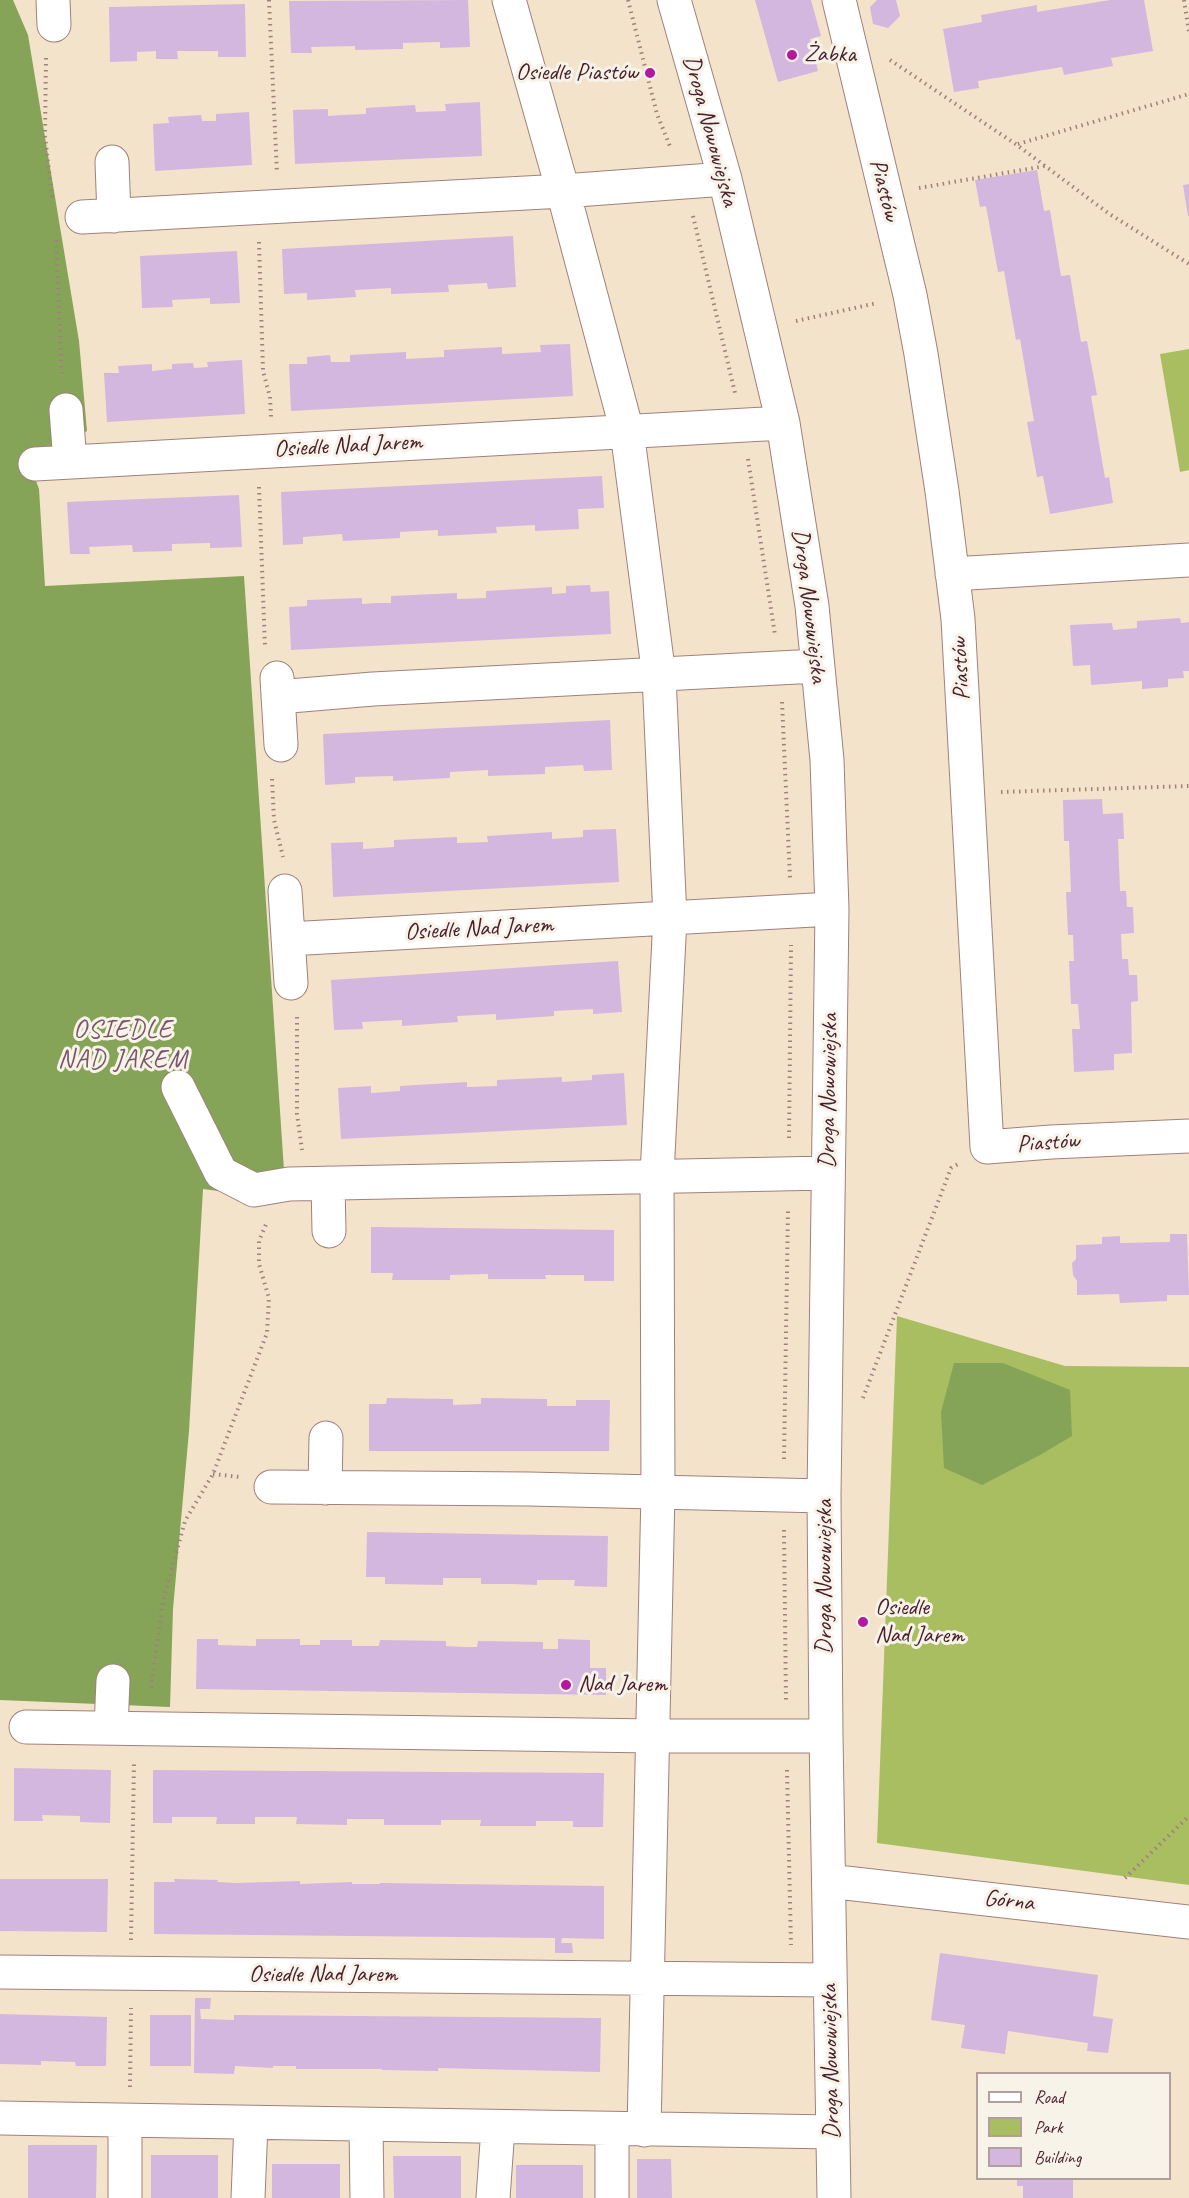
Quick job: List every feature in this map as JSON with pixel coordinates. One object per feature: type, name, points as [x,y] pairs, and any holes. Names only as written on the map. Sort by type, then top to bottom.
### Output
[{"type":"street","points":[[509,0],[627,431],[658,676],[670,918],[657,1175],[658,1491],[644,2130]]},
{"type":"street","name":"Droga Nowowiejska","points":[[674,0],[725,179],[783,423],[812,606],[827,760],[832,909],[824,1496],[834,2198]]},
{"type":"street","name":"Piastów","points":[[842,15],[910,295],[939,468],[958,619],[987,1147],[1189,1136]]},
{"type":"street","points":[[112,162],[114,216]]},
{"type":"street","points":[[82,217],[563,191],[725,179]]},
{"type":"street","points":[[66,410],[70,462]]},
{"type":"street","name":"Osiedle Nad Jarem","points":[[35,464],[783,423]]},
{"type":"street","points":[[952,574],[1189,560]]},
{"type":"street","points":[[281,745],[278,687],[373,689],[817,666]]},
{"type":"street","points":[[285,891],[291,983]]},
{"type":"street","name":"Osiedle Nad Jarem","points":[[288,939],[832,909]]},
{"type":"street","points":[[178,1087],[221,1173],[254,1190],[307,1184],[828,1173]]},
{"type":"street","points":[[307,1184],[329,1230]]},
{"type":"street","points":[[325,1488],[326,1438]]},
{"type":"street","points":[[271,1487],[658,1491],[824,1496]]},
{"type":"street","points":[[113,1681],[126,1728]]},
{"type":"street","points":[[26,1727],[654,1736],[826,1736]]},
{"type":"street","name":"Górna","points":[[829,1884],[846,1883],[1189,1922]]},
{"type":"street","name":"Osiedle Nad Jarem","points":[[0,1972],[830,1980]]},
{"type":"street","points":[[0,2127],[0,2118],[833,2133]]},
{"type":"street","points":[[125,2198],[127,2121]]},
{"type":"street","points":[[248,2198],[251,2123]]},
{"type":"street","points":[[366,2125],[367,2198]]},
{"type":"street","points":[[493,2198],[498,2128]]},
{"type":"street","points":[[612,2130],[612,2198]]},
{"type":"path","points":[[270,0],[269,207],[263,371],[270,397],[265,451],[262,608],[266,657],[278,687]]},
{"type":"path","points":[[628,0],[657,114],[685,182],[742,425],[780,668],[792,912],[783,1495],[792,1980]]},
{"type":"path","points":[[1184,0],[1189,32]]},
{"type":"path","points":[[842,15],[1108,213],[1189,264]]},
{"type":"path","points":[[1017,145],[1189,94]]},
{"type":"path","points":[[885,194],[1045,166]]},
{"type":"path","points":[[796,321],[910,295]]},
{"type":"path","points":[[281,745],[273,750],[272,780],[274,820],[284,858],[285,891]]},
{"type":"path","points":[[968,793],[1189,786]]},
{"type":"path","points":[[127,2121],[134,1743],[126,1728],[146,1718],[163,1601],[185,1521],[213,1474],[267,1332],[269,1298],[259,1264],[259,1240],[272,1212],[307,1184],[297,1114],[297,1009],[291,983]]},
{"type":"path","points":[[860,1405],[951,1168],[987,1147]]},
{"type":"path","points":[[1094,1910],[1189,1816]]},
{"type":"green space","points":[[0,0],[13,0],[28,35],[79,341],[87,431],[31,468],[39,489],[45,586],[244,576],[286,1200],[203,1189],[189,1431],[173,1609],[170,1707],[0,1700]]},
{"type":"green space","points":[[1189,349],[1189,470],[1180,472],[1160,354]]},
{"type":"green space","points":[[897,1316],[1065,1366],[1189,1367],[1189,1885],[877,1843]]},
{"type":"green space","points":[[954,1363],[1003,1363],[1070,1390],[1072,1436],[982,1485],[944,1468],[941,1412]]},
{"type":"building","points":[[468,0],[470,47],[440,48],[440,42],[403,43],[403,49],[355,50],[355,46],[311,47],[312,53],[291,53],[289,1]]},
{"type":"building","name":"Żabka","points":[[755,0],[811,0],[821,36],[810,39],[818,71],[778,82]]},
{"type":"building","points":[[877,0],[896,0],[900,16],[888,28],[873,24],[870,7]]},
{"type":"building","points":[[1110,0],[1144,0],[1153,51],[1111,58],[1113,66],[1064,75],[1062,67],[978,81],[979,88],[954,92],[943,29],[982,22],[981,15],[1037,5],[1037,12]]},
{"type":"building","points":[[245,4],[246,57],[218,57],[218,51],[177,51],[178,59],[156,59],[156,51],[137,52],[137,61],[110,62],[109,7]]},
{"type":"building","points":[[480,102],[482,156],[295,164],[293,110],[328,109],[328,116],[366,114],[366,108],[415,105],[416,112],[446,111],[445,104]]},
{"type":"building","points":[[249,112],[252,165],[155,171],[153,124],[169,123],[168,117],[201,115],[202,121],[216,121],[216,114]]},
{"type":"building","points":[[1037,170],[1044,211],[1050,210],[1061,276],[1070,275],[1081,342],[1087,341],[1097,395],[1091,396],[1105,478],[1109,477],[1113,503],[1050,514],[1043,476],[1037,477],[1027,422],[1034,421],[1020,339],[1016,340],[1004,271],[998,272],[986,206],[980,207],[975,180]]},
{"type":"building","points":[[1189,184],[1189,216],[1188,216],[1183,185]]},
{"type":"building","points":[[513,236],[516,287],[488,289],[487,283],[448,285],[449,292],[391,294],[391,288],[355,290],[356,297],[307,300],[307,293],[284,294],[282,249]]},
{"type":"building","points":[[237,251],[240,303],[210,304],[210,298],[172,300],[173,307],[142,308],[140,256]]},
{"type":"building","points":[[570,344],[573,396],[291,411],[289,364],[307,364],[307,357],[330,355],[331,362],[350,362],[350,355],[406,352],[406,359],[444,357],[444,350],[502,347],[502,354],[541,352],[540,345]]},
{"type":"building","points":[[242,360],[245,414],[107,422],[104,373],[119,373],[118,366],[152,364],[152,371],[172,369],[172,364],[193,363],[194,368],[208,367],[207,362]]},
{"type":"building","points":[[602,476],[604,508],[578,509],[579,529],[535,531],[535,525],[515,526],[496,527],[497,533],[438,536],[438,530],[400,532],[400,538],[343,541],[342,534],[303,537],[303,544],[283,545],[281,492]]},
{"type":"building","points":[[239,495],[242,547],[210,548],[210,543],[172,544],[172,551],[133,552],[132,545],[89,547],[90,554],[70,554],[67,502]]},
{"type":"building","points":[[590,585],[591,592],[609,591],[611,634],[291,650],[289,607],[307,606],[307,600],[362,598],[362,604],[391,603],[391,596],[457,593],[457,599],[486,598],[486,591],[552,587],[552,594],[566,593],[566,586]]},
{"type":"building","points":[[1180,618],[1181,623],[1189,622],[1189,671],[1183,671],[1184,678],[1168,679],[1168,687],[1142,689],[1142,681],[1091,685],[1090,665],[1073,666],[1070,625],[1112,623],[1113,630],[1137,628],[1137,621]]},
{"type":"building","points":[[610,720],[612,770],[584,771],[583,765],[545,767],[545,774],[488,776],[488,770],[450,772],[450,778],[393,781],[393,776],[355,777],[355,783],[325,785],[323,734]]},
{"type":"building","points":[[1102,799],[1103,814],[1123,813],[1124,839],[1118,839],[1120,891],[1126,891],[1127,907],[1133,907],[1134,933],[1121,934],[1122,959],[1128,959],[1129,975],[1137,975],[1138,1001],[1131,1002],[1132,1053],[1114,1054],[1114,1070],[1074,1072],[1072,1029],[1080,1029],[1078,1004],[1071,1004],[1069,961],[1074,961],[1073,935],[1068,935],[1066,892],[1071,892],[1069,841],[1064,841],[1063,800]]},
{"type":"building","points":[[616,829],[619,882],[333,897],[331,843],[363,842],[363,849],[394,847],[394,840],[457,837],[457,843],[488,842],[487,836],[552,832],[552,839],[583,837],[583,830]]},
{"type":"building","points":[[618,961],[622,1012],[593,1014],[593,1009],[554,1011],[554,1016],[496,1020],[496,1014],[457,1016],[458,1022],[402,1026],[402,1020],[362,1022],[363,1029],[334,1030],[331,980]]},
{"type":"building","points":[[624,1073],[627,1125],[341,1139],[338,1088],[371,1086],[371,1093],[400,1091],[400,1086],[467,1082],[467,1087],[497,1086],[497,1080],[562,1077],[562,1082],[592,1080],[592,1075]]},
{"type":"building","points":[[371,1227],[614,1230],[614,1281],[584,1281],[584,1275],[545,1275],[546,1279],[488,1279],[488,1274],[450,1275],[450,1280],[392,1280],[393,1273],[371,1273]]},
{"type":"building","points":[[1170,1234],[1187,1234],[1189,1295],[1167,1295],[1167,1301],[1120,1303],[1119,1294],[1077,1295],[1077,1281],[1073,1275],[1072,1263],[1076,1259],[1076,1245],[1102,1244],[1102,1237],[1120,1236],[1120,1243],[1170,1242]]},
{"type":"building","points":[[387,1398],[453,1399],[453,1405],[481,1404],[481,1398],[547,1399],[547,1406],[576,1406],[576,1400],[610,1400],[609,1451],[369,1451],[369,1404],[386,1404]]},
{"type":"building","points":[[367,1532],[608,1536],[607,1587],[574,1586],[575,1580],[537,1580],[537,1585],[481,1584],[481,1578],[443,1578],[443,1585],[385,1584],[385,1577],[366,1577]]},
{"type":"building","points":[[197,1639],[218,1639],[218,1645],[256,1646],[256,1639],[300,1639],[300,1645],[320,1645],[320,1640],[352,1640],[352,1646],[379,1646],[380,1640],[446,1641],[446,1646],[463,1647],[477,1647],[478,1641],[543,1642],[543,1649],[558,1649],[558,1639],[590,1640],[590,1668],[606,1668],[606,1695],[196,1689]]},
{"type":"building","points":[[14,1768],[111,1770],[110,1823],[80,1822],[80,1816],[42,1815],[43,1821],[14,1821]]},
{"type":"building","points":[[153,1770],[604,1773],[603,1827],[573,1827],[573,1821],[536,1821],[536,1826],[480,1826],[481,1820],[441,1820],[441,1825],[384,1825],[384,1819],[347,1819],[347,1825],[296,1824],[297,1817],[255,1817],[255,1824],[216,1824],[217,1817],[172,1817],[172,1823],[153,1823]]},
{"type":"building","points":[[0,1879],[108,1879],[107,1932],[0,1931]]},
{"type":"building","points":[[174,1879],[237,1883],[300,1881],[300,1884],[352,1882],[352,1884],[604,1886],[604,1939],[562,1938],[561,1943],[572,1943],[573,1953],[555,1953],[555,1938],[154,1934],[154,1882],[175,1882]]},
{"type":"building","points":[[940,1953],[1098,1975],[1093,2016],[1113,2019],[1108,2053],[1087,2051],[1088,2043],[1008,2031],[1005,2054],[961,2048],[965,2025],[931,2020]]},
{"type":"building","points":[[195,1998],[211,1998],[210,2009],[200,2009],[201,2019],[234,2020],[234,2015],[601,2018],[600,2072],[438,2068],[438,2071],[296,2069],[296,2066],[273,2066],[273,2068],[235,2066],[234,2074],[194,2073]]},
{"type":"building","points":[[0,2014],[107,2017],[106,2066],[76,2066],[75,2062],[41,2061],[41,2065],[0,2064]]},
{"type":"building","points":[[150,2015],[191,2015],[191,2066],[150,2066]]},
{"type":"building","points":[[28,2145],[97,2145],[96,2198],[28,2198]]},
{"type":"building","points":[[151,2155],[218,2155],[218,2198],[151,2198]]},
{"type":"building","points":[[393,2156],[461,2156],[461,2198],[394,2198]]},
{"type":"building","points":[[637,2159],[671,2159],[672,2198],[637,2198]]},
{"type":"building","points":[[272,2164],[340,2164],[340,2198],[272,2198]]},
{"type":"building","points":[[516,2165],[583,2165],[583,2198],[516,2198]]},
{"type":"building","points":[[1017,2180],[1073,2180],[1073,2198],[1023,2198],[1023,2186],[1017,2186]]},
{"type":"place","name":"Żabka","points":[[792,55]]},
{"type":"place","name":"Osiedle Piastów","points":[[650,73]]},
{"type":"place","name":"Osiedle Nad Jarem","points":[[863,1622]]},
{"type":"place","name":"Nad Jarem","points":[[566,1685]]},
{"type":"district","name":"OSIEDLE NAD JAREM","points":[[123,1045]]}]
